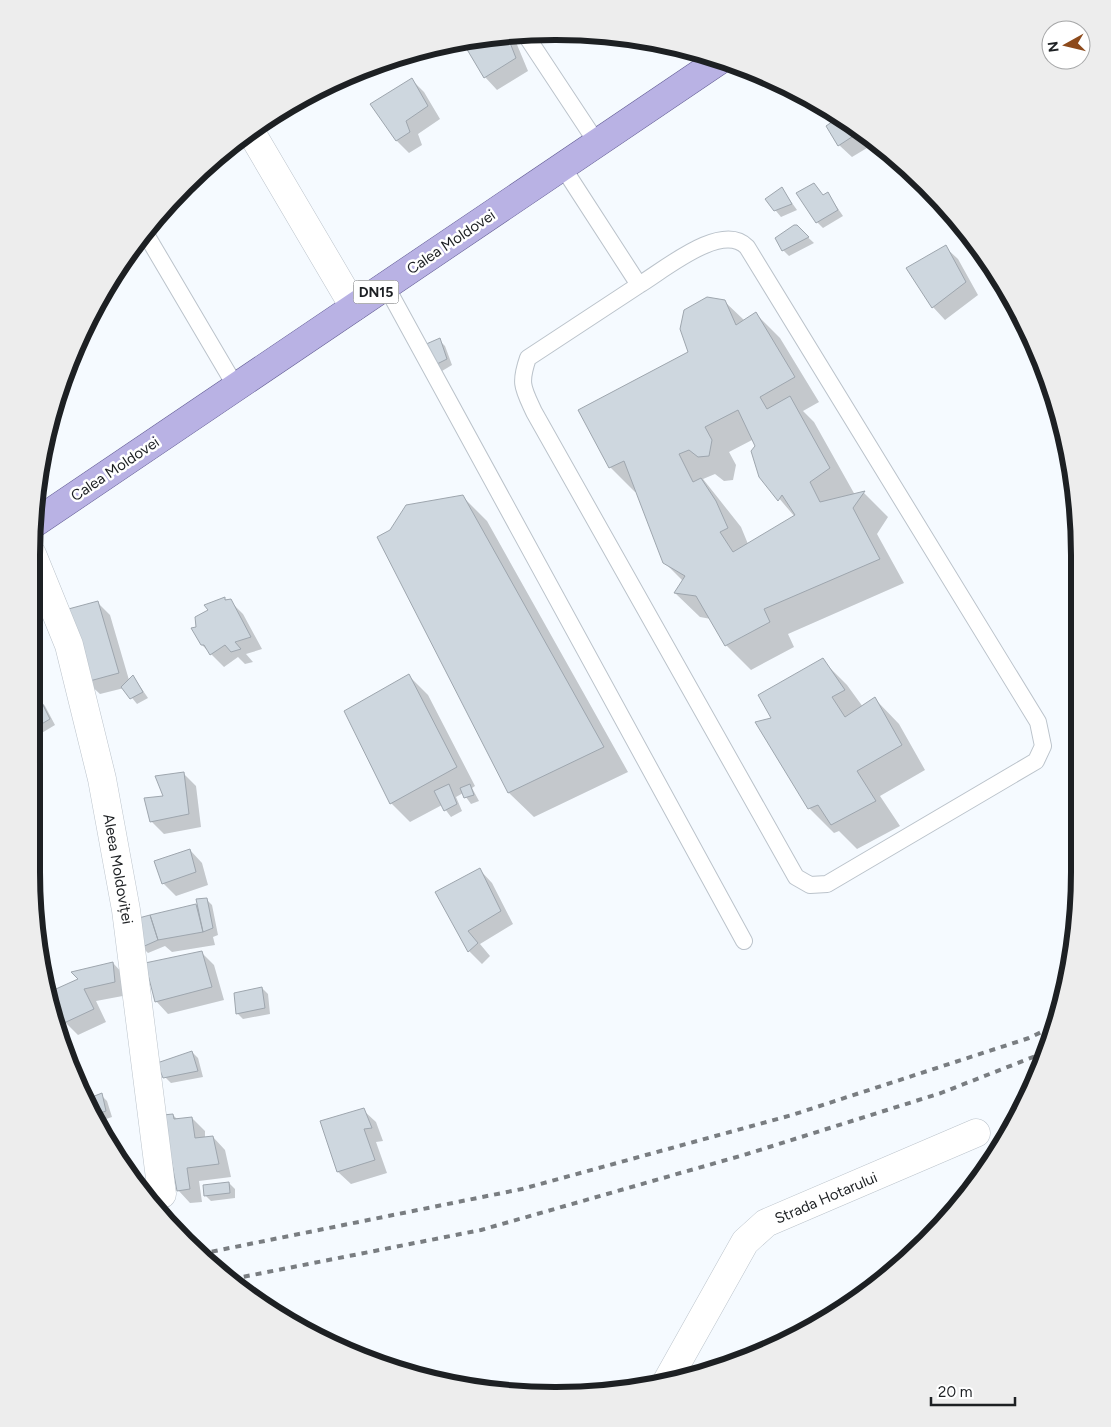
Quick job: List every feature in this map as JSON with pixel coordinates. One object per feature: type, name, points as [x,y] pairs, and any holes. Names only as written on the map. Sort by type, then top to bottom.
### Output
[{"type":"main road","name":"Calea Moldovei","points":[[41,519],[713,65]]},
{"type":"street","points":[[254,138],[354,307]]},
{"type":"street","name":"Aleea Moldoviței","points":[[40,573],[70,645],[102,779],[126,910],[162,1194]]},
{"type":"street","name":"Strada Hotarului","points":[[671,1373],[745,1242],[766,1223],[976,1133]]},
{"type":"lane","points":[[529,41],[597,143]]},
{"type":"lane","points":[[562,166],[639,285]]},
{"type":"lane","points":[[728,238],[740,240],[747,247],[1038,722],[1043,746],[1036,761],[827,884],[810,885],[796,876],[534,412],[522,386],[528,358],[639,285],[709,242],[728,238]]},
{"type":"lane","points":[[149,240],[236,387]]},
{"type":"lane","points":[[386,286],[744,941]]},
{"type":"building","points":[[510,42],[516,58],[484,78],[466,48]]},
{"type":"building","points":[[412,78],[428,106],[406,121],[410,132],[396,141],[370,104]]},
{"type":"building","points":[[833,121],[854,136],[838,146],[826,126]]},
{"type":"building","points":[[814,183],[823,195],[828,192],[838,210],[816,223],[796,193]]},
{"type":"building","points":[[782,187],[792,204],[774,211],[765,199]]},
{"type":"building","points":[[794,225],[797,225],[809,237],[782,251],[775,238]]},
{"type":"building","points":[[946,245],[966,282],[932,308],[906,268]]},
{"type":"building","points":[[707,297],[725,300],[736,325],[756,312],[795,377],[760,397],[767,409],[790,396],[830,468],[810,482],[820,502],[865,491],[853,508],[880,559],[764,609],[770,622],[725,646],[696,596],[674,593],[685,576],[663,563],[624,461],[609,468],[578,410],[688,352],[680,329],[684,310]],"holes":[[[738,410],[755,446],[751,451],[759,477],[778,501],[782,495],[795,515],[733,552],[720,532],[728,528],[716,501],[701,478],[693,482],[679,454],[689,450],[698,457],[709,456],[712,440],[705,427]]]},
{"type":"building","points":[[440,338],[447,359],[435,365],[424,345]]},
{"type":"building","points":[[463,495],[604,747],[508,793],[377,537],[390,530],[406,505]]},
{"type":"building","points":[[225,597],[225,600],[231,599],[251,637],[235,642],[241,649],[231,652],[225,645],[210,655],[204,645],[201,645],[191,628],[196,627],[195,617],[208,610],[204,605]]},
{"type":"building","points":[[98,601],[119,673],[86,682],[61,611]]},
{"type":"building","points":[[823,658],[845,690],[832,697],[845,717],[875,697],[902,745],[857,771],[876,801],[831,825],[818,805],[808,809],[755,722],[771,718],[758,695]]},
{"type":"building","points":[[409,674],[457,767],[390,804],[344,711]]},
{"type":"building","points":[[133,675],[143,692],[130,699],[121,687]]},
{"type":"building","points":[[40,699],[50,719],[40,725]]},
{"type":"building","points":[[184,772],[189,814],[150,822],[144,798],[163,796],[155,776]]},
{"type":"building","points":[[449,784],[457,804],[444,811],[434,791]]},
{"type":"building","points":[[470,784],[474,795],[464,798],[460,788]]},
{"type":"building","points":[[190,849],[196,872],[162,884],[154,861]]},
{"type":"building","points":[[480,868],[501,911],[468,931],[478,943],[468,952],[435,892]]},
{"type":"building","points":[[207,898],[213,928],[203,932],[196,899]]},
{"type":"building","points":[[196,904],[203,932],[158,940],[150,915]]},
{"type":"building","points":[[150,915],[158,940],[140,948],[135,919]]},
{"type":"building","points":[[202,951],[212,987],[155,1002],[145,963]]},
{"type":"building","points":[[113,962],[115,982],[84,989],[94,1009],[64,1023],[54,990],[78,979],[71,972]]},
{"type":"building","points":[[262,987],[265,1008],[236,1014],[234,993]]},
{"type":"building","points":[[192,1051],[198,1071],[163,1078],[157,1063]]},
{"type":"building","points":[[102,1093],[106,1111],[100,1113],[92,1097]]},
{"type":"building","points":[[364,1108],[372,1128],[364,1129],[375,1160],[337,1172],[320,1121]]},
{"type":"building","points":[[173,1114],[174,1119],[192,1117],[195,1138],[213,1136],[219,1164],[187,1168],[190,1189],[177,1191],[163,1115]]},
{"type":"building","points":[[229,1182],[230,1193],[204,1196],[203,1185]]},
{"type":"railway","points":[[209,1252],[522,1189],[792,1115],[1029,1038],[1046,1030]]},
{"type":"railway","points":[[239,1278],[481,1230],[747,1154],[941,1093],[1037,1055]]}]
